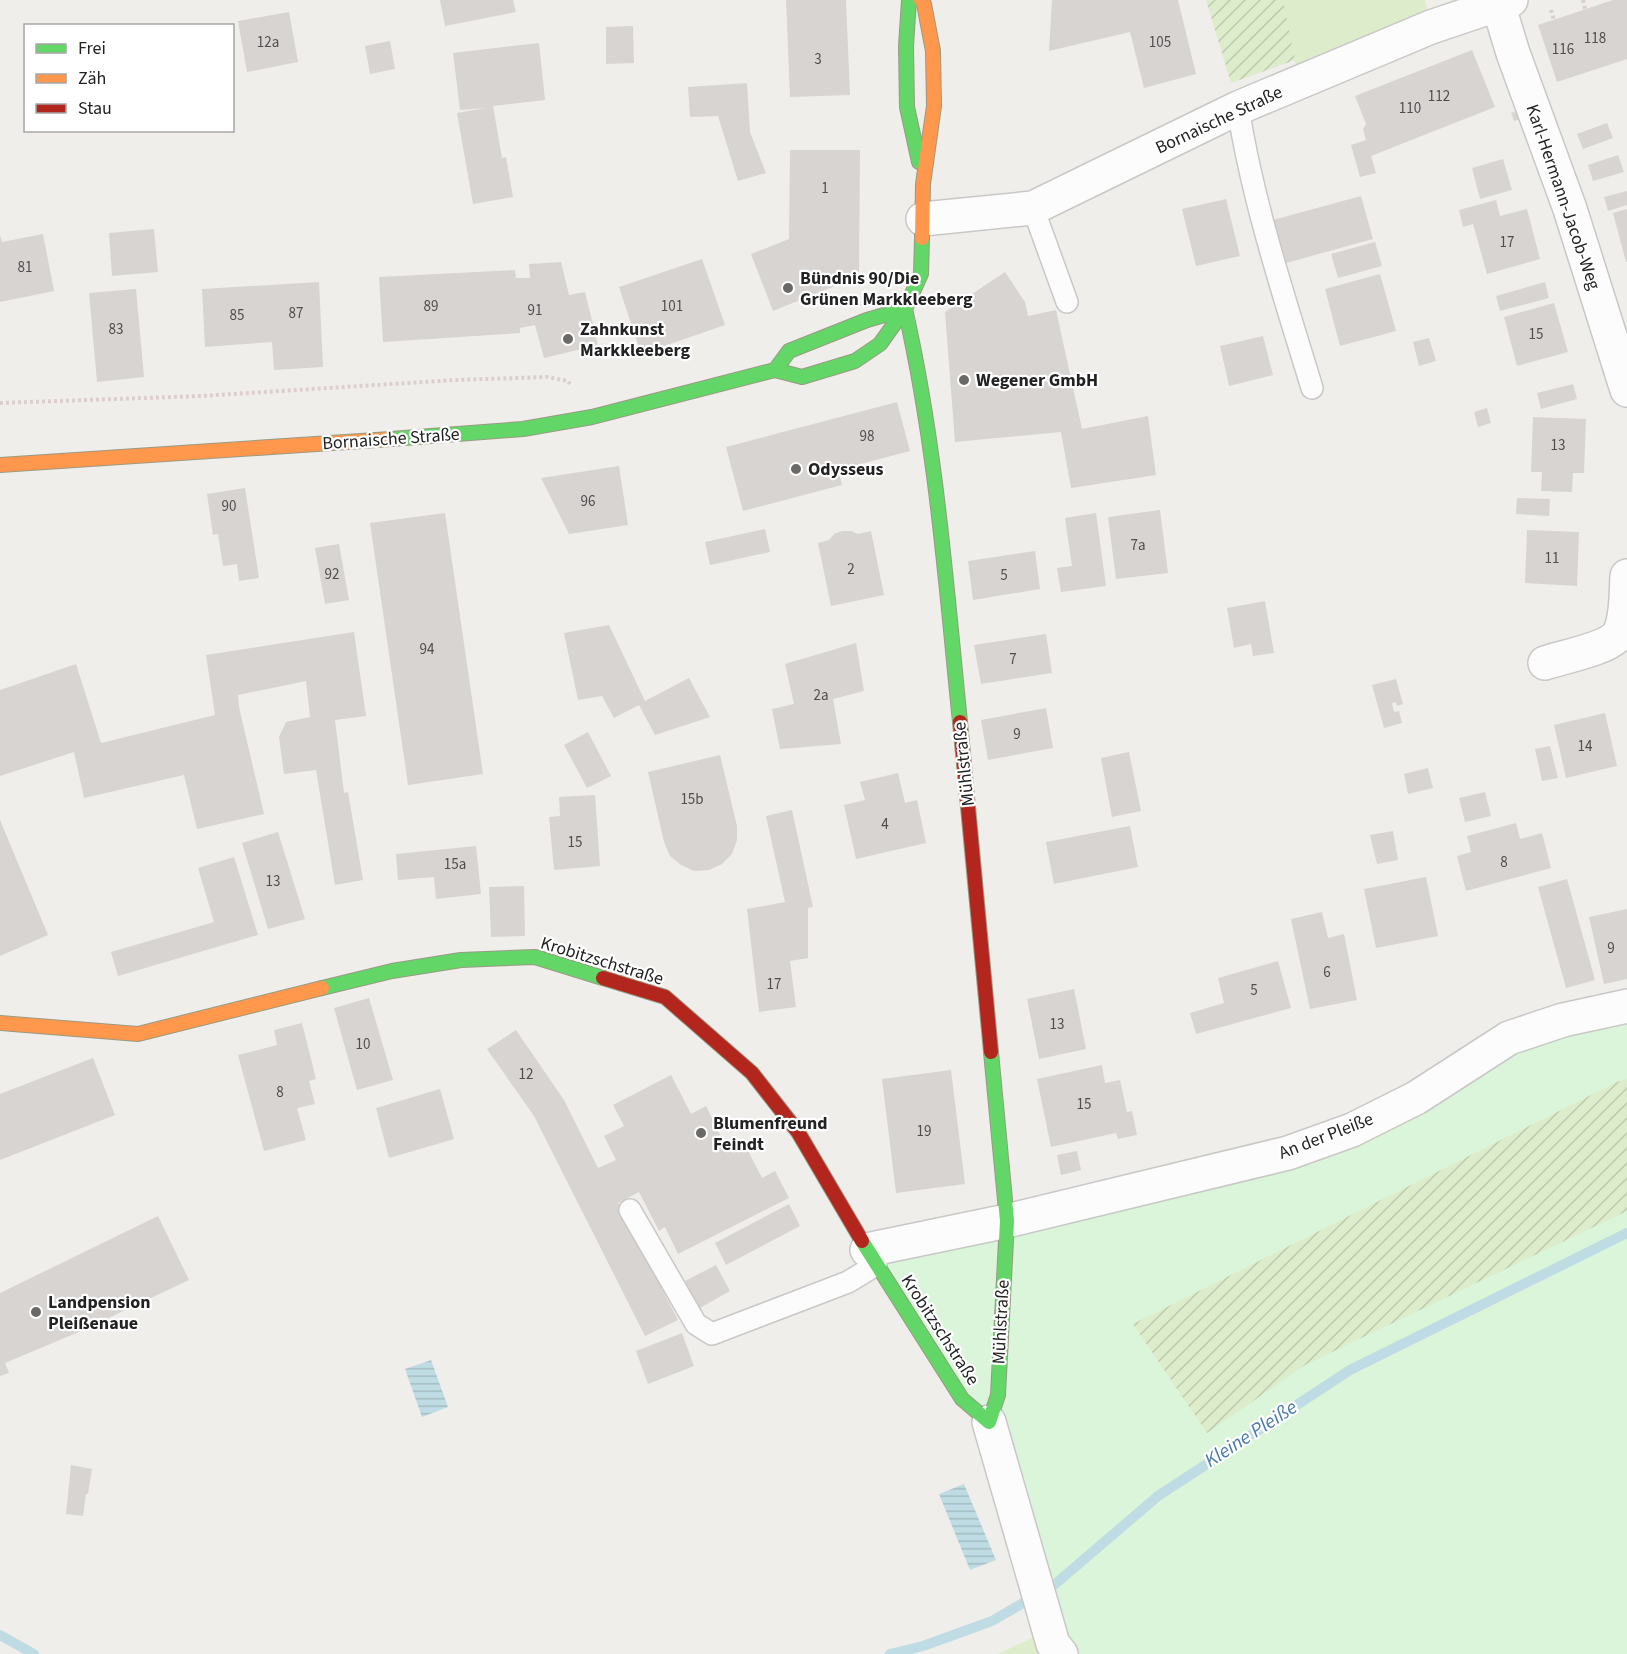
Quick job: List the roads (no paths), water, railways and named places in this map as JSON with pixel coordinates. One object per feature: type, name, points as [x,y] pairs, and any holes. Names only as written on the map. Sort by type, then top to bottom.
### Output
[{"type":"street","points":[[909,0],[906,45],[907,107],[923,184]]},
{"type":"street","points":[[921,0],[924,4],[933,51],[934,83],[934,106],[923,184]]},
{"type":"street","name":"Bornaische Straße","points":[[923,219],[1033,208],[1238,108],[1431,27],[1503,1]]},
{"type":"street","name":"Karl-Hermann-Jacob-Weg","points":[[1503,1],[1513,53],[1570,209],[1627,390]]},
{"type":"street","name":"Bornaische Straße","points":[[0,465],[523,429],[592,417],[775,370],[802,377],[855,361],[880,344],[905,309],[921,274],[923,184]]},
{"type":"street","points":[[775,370],[789,351],[905,309]]},
{"type":"street","name":"Mühlstraße","points":[[905,309],[914,349],[940,517],[1007,1221],[998,1395],[989,1422]]},
{"type":"street","points":[[1545,663],[1606,644],[1618,635],[1624,619],[1627,576]]},
{"type":"street","name":"Krobitzschstraße","points":[[0,1023],[138,1034],[392,971],[461,960],[535,957],[665,997],[752,1073],[798,1132],[872,1258],[962,1399],[989,1422]]},
{"type":"street","name":"An der Pleiße","points":[[1007,1221],[1288,1153],[1352,1130],[1407,1102],[1509,1038],[1563,1020],[1627,1006]]},
{"type":"street","points":[[872,1258],[1007,1221]]},
{"type":"street","points":[[989,1422],[1024,1545],[1055,1642]]},
{"type":"lane","points":[[1238,108],[1245,149],[1275,265],[1312,388]]},
{"type":"lane","points":[[1033,208],[1067,302]]},
{"type":"lane","points":[[630,1210],[696,1324],[712,1334],[848,1282],[872,1258]]},
{"type":"water","points":[[431,1360],[448,1407],[422,1417],[405,1369]]},
{"type":"water","points":[[964,1484],[996,1560],[970,1570],[939,1494]]},
{"type":"waterway","name":"Kleine Pleiße","points":[[890,1654],[923,1646],[992,1621],[1054,1585],[1158,1496],[1350,1370],[1627,1233]]},
{"type":"waterway","name":"Kleine Pleiße","points":[[0,1635],[34,1654]]},
{"type":"place","name":"Bündnis 90/Die Grünen Markkleeberg","points":[[788,288]]},
{"type":"place","name":"Zahnkunst Markkleeberg","points":[[568,339]]},
{"type":"place","name":"Wegener GmbH","points":[[964,380]]},
{"type":"place","name":"Odysseus","points":[[796,469]]},
{"type":"place","name":"Blumenfreund Feindt","points":[[701,1133]]},
{"type":"place","name":"Landpension Pleißenaue","points":[[36,1312]]}]
